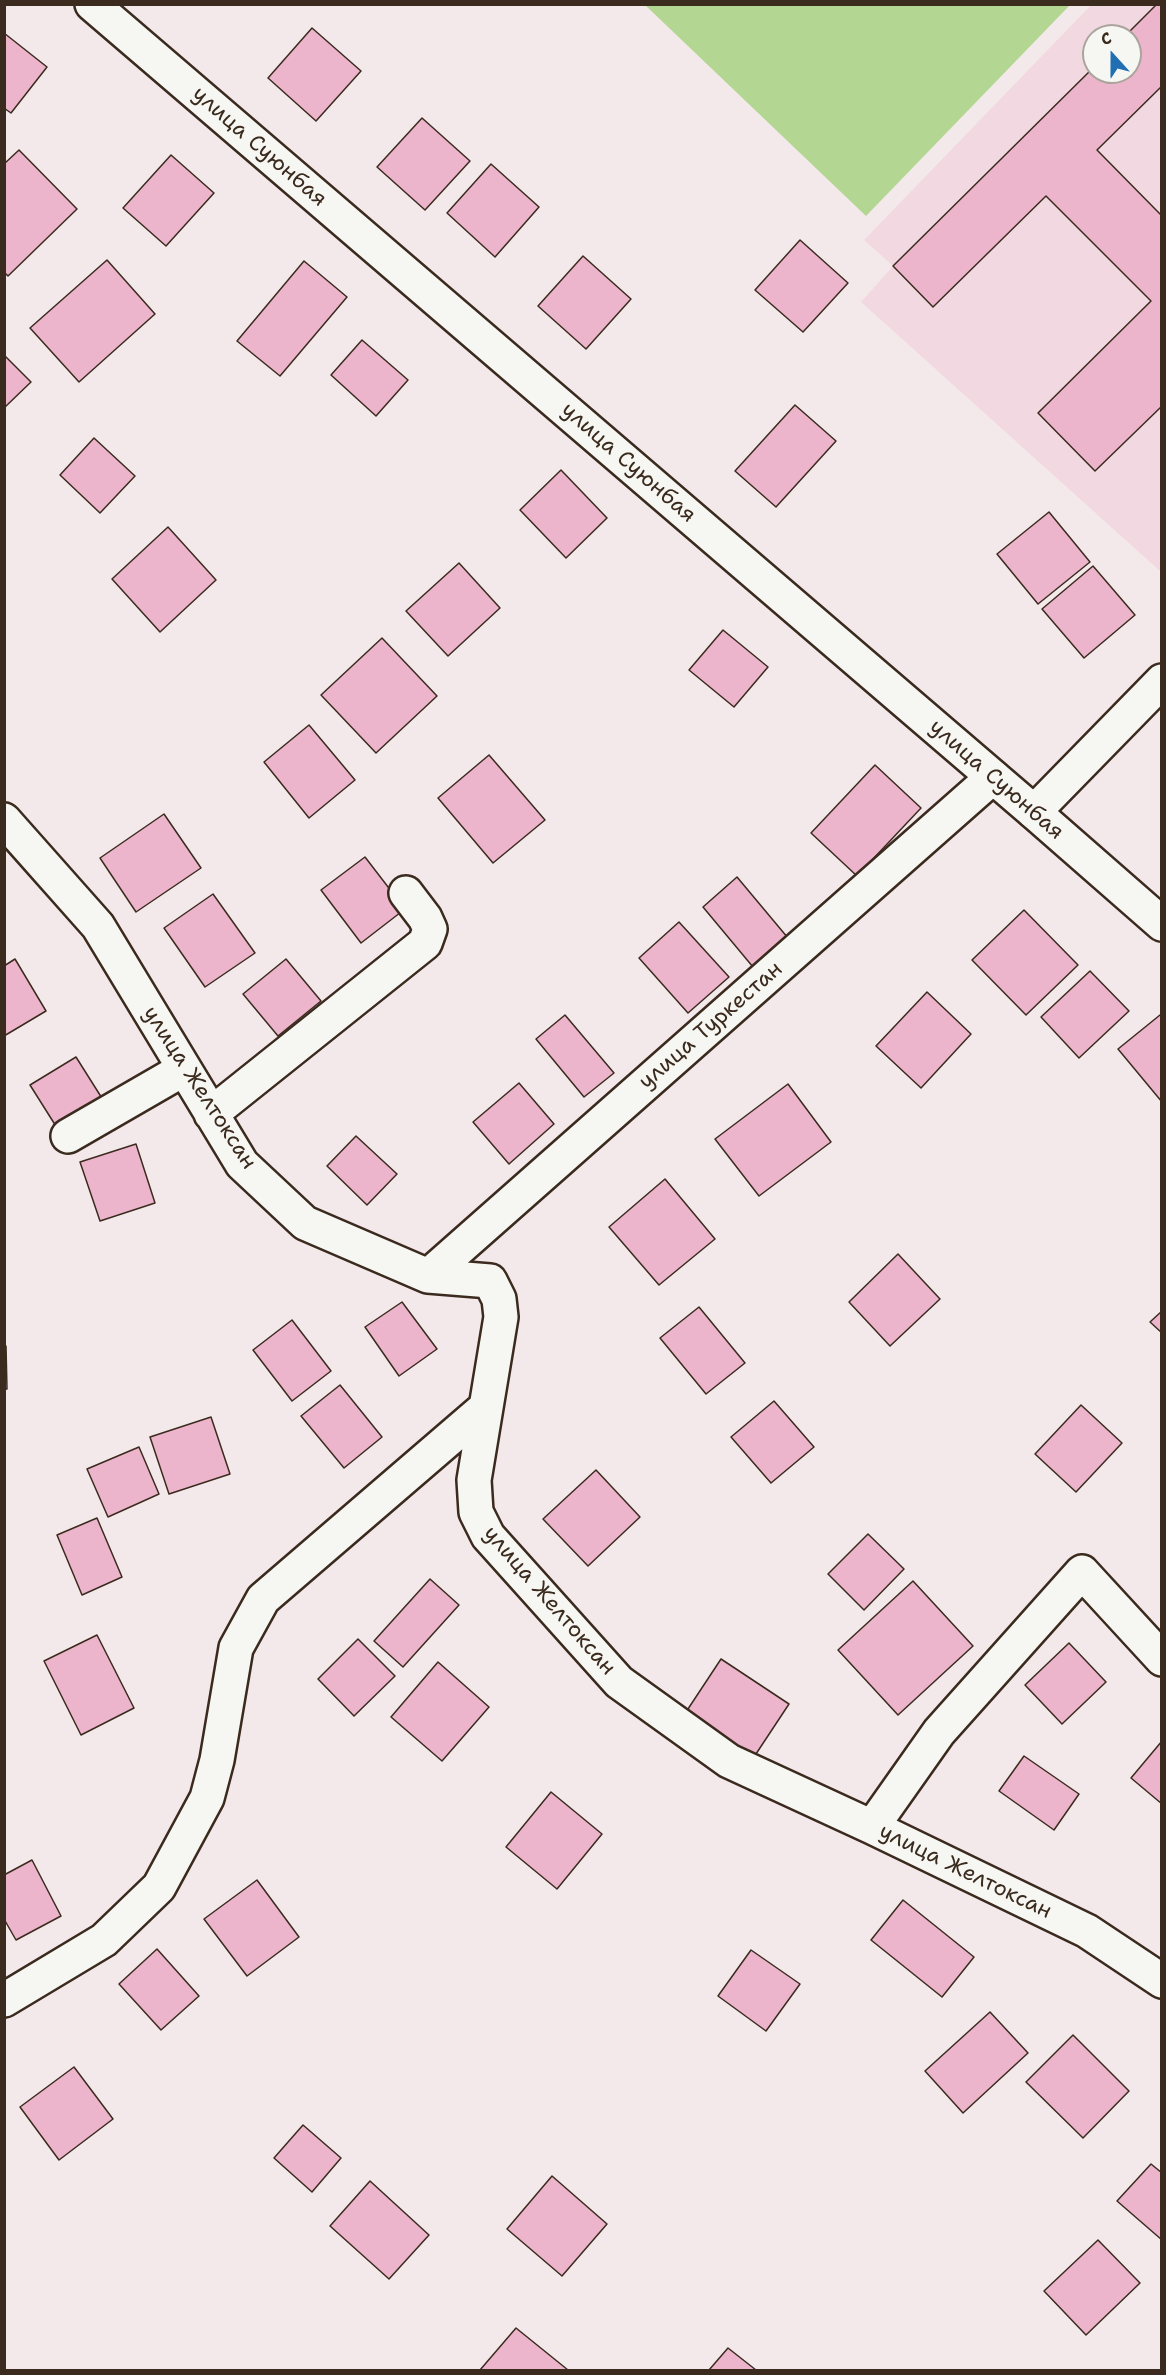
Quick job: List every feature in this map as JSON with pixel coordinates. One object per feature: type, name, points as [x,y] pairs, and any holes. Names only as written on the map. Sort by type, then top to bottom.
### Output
[{"type":"street","name":"улица Суюнбая","points":[[92,4],[1034,812],[1161,924]]},
{"type":"street","points":[[1034,812],[1161,681]]},
{"type":"street","name":"улица Туркестан","points":[[428,1276],[993,777]]},
{"type":"street","name":"улица Желтоксан","points":[[4,820],[98,926],[242,1164],[305,1222],[428,1276],[490,1281],[499,1299],[501,1317],[474,1480],[476,1512],[488,1536],[619,1682],[729,1761],[1087,1931],[1161,1981]]},
{"type":"street","points":[[211,1114],[425,943],[430,929],[425,918],[406,893]]},
{"type":"street","points":[[68,1136],[184,1069]]},
{"type":"street","points":[[4,2000],[104,1940],[159,1887],[207,1798],[217,1760],[236,1648],[262,1599],[485,1408]]},
{"type":"street","points":[[872,1827],[939,1732],[1082,1572],[1161,1659]]},
{"type":"shaded area","points":[[1091,5],[1161,5],[1161,572],[861,302],[893,266],[864,240]]},
{"type":"green space","points":[[645,5],[1070,5],[866,216]]},
{"type":"building","points":[[1157,4],[1162,4],[1162,86],[1097,150],[1162,216],[1162,406],[1095,471],[1038,413],[1151,301],[1046,196],[933,307],[893,266],[1082,79],[1082,84],[1142,84],[1142,24],[1137,24]]},
{"type":"building","points":[[312,28],[361,71],[316,121],[268,78]]},
{"type":"building","points":[[4,33],[47,67],[11,113],[4,108]]},
{"type":"building","points":[[422,118],[470,161],[425,210],[377,167]]},
{"type":"building","points":[[19,150],[77,209],[8,276],[4,272],[4,164]]},
{"type":"building","points":[[171,155],[214,193],[166,246],[123,208]]},
{"type":"building","points":[[491,164],[539,207],[495,257],[447,213]]},
{"type":"building","points":[[800,240],[848,283],[803,332],[755,290]]},
{"type":"building","points":[[583,256],[631,299],[586,349],[538,306]]},
{"type":"building","points":[[107,260],[155,314],[79,382],[30,328]]},
{"type":"building","points":[[304,261],[347,297],[280,376],[237,341]]},
{"type":"building","points":[[362,340],[408,380],[376,416],[331,375]]},
{"type":"building","points":[[4,355],[31,382],[4,408]]},
{"type":"building","points":[[795,405],[836,441],[776,507],[735,471]]},
{"type":"building","points":[[94,438],[135,476],[100,513],[60,475]]},
{"type":"building","points":[[561,470],[607,518],[566,558],[520,510]]},
{"type":"building","points":[[1049,512],[1090,562],[1038,604],[997,554]]},
{"type":"building","points":[[168,527],[216,580],[160,632],[112,579]]},
{"type":"building","points":[[459,563],[500,608],[448,656],[406,611]]},
{"type":"building","points":[[1093,566],[1135,615],[1084,658],[1042,609]]},
{"type":"building","points":[[723,630],[768,667],[734,707],[689,670]]},
{"type":"building","points":[[382,638],[437,696],[376,753],[321,695]]},
{"type":"building","points":[[309,725],[355,780],[309,818],[264,762]]},
{"type":"building","points":[[489,755],[545,820],[493,863],[438,798]]},
{"type":"building","points":[[875,765],[921,808],[857,876],[811,833]]},
{"type":"building","points":[[164,814],[201,868],[136,912],[100,858]]},
{"type":"building","points":[[365,857],[405,909],[361,943],[321,890]]},
{"type":"building","points":[[737,877],[788,938],[753,967],[703,907]]},
{"type":"building","points":[[213,894],[255,953],[205,987],[164,928]]},
{"type":"building","points":[[1024,910],[1078,965],[1026,1015],[972,960]]},
{"type":"building","points":[[679,922],[729,977],[688,1013],[639,958]]},
{"type":"building","points":[[15,959],[46,1011],[4,1036],[4,966]]},
{"type":"building","points":[[286,959],[321,1001],[278,1036],[243,994]]},
{"type":"building","points":[[1090,971],[1129,1011],[1079,1058],[1041,1017]]},
{"type":"building","points":[[927,992],[971,1034],[921,1088],[876,1046]]},
{"type":"building","points":[[565,1015],[614,1073],[584,1097],[536,1039]]},
{"type":"building","points":[[1160,1015],[1162,1017],[1162,1102],[1118,1049]]},
{"type":"building","points":[[76,1057],[105,1103],[59,1131],[30,1085]]},
{"type":"building","points":[[519,1083],[554,1124],[509,1164],[473,1122]]},
{"type":"building","points":[[788,1084],[831,1142],[759,1196],[715,1139]]},
{"type":"building","points":[[356,1136],[397,1174],[367,1205],[327,1166]]},
{"type":"building","points":[[136,1144],[155,1203],[100,1221],[80,1162]]},
{"type":"building","points":[[665,1179],[715,1239],[659,1285],[609,1227]]},
{"type":"building","points":[[898,1254],[940,1299],[890,1346],[849,1302]]},
{"type":"building","points":[[402,1302],[437,1349],[399,1376],[365,1327]]},
{"type":"building","points":[[699,1307],[745,1363],[706,1394],[660,1338]]},
{"type":"building","points":[[1162,1311],[1162,1333],[1150,1322]]},
{"type":"building","points":[[292,1320],[331,1371],[292,1401],[253,1350]]},
{"type":"building","points":[[4,1346],[6,1346],[7,1389],[4,1389]]},
{"type":"building","points":[[340,1385],[382,1437],[344,1468],[301,1416]]},
{"type":"building","points":[[774,1401],[814,1447],[771,1483],[731,1437]]},
{"type":"building","points":[[1081,1405],[1122,1443],[1076,1492],[1035,1454]]},
{"type":"building","points":[[211,1417],[230,1474],[169,1494],[150,1437]]},
{"type":"building","points":[[139,1447],[159,1494],[108,1517],[87,1469]]},
{"type":"building","points":[[596,1470],[640,1517],[588,1566],[543,1519]]},
{"type":"building","points":[[97,1518],[122,1577],[82,1595],[57,1535]]},
{"type":"building","points":[[868,1534],[904,1569],[864,1610],[828,1574]]},
{"type":"building","points":[[430,1579],[459,1605],[403,1667],[374,1641]]},
{"type":"building","points":[[913,1581],[973,1646],[898,1715],[838,1650]]},
{"type":"building","points":[[97,1635],[134,1708],[81,1735],[44,1661]]},
{"type":"building","points":[[358,1639],[395,1676],[354,1716],[318,1679]]},
{"type":"building","points":[[1069,1643],[1106,1682],[1062,1724],[1025,1685]]},
{"type":"building","points":[[721,1659],[789,1704],[752,1760],[684,1715]]},
{"type":"building","points":[[438,1662],[489,1707],[442,1761],[391,1717]]},
{"type":"building","points":[[1162,1741],[1162,1804],[1131,1778]]},
{"type":"building","points":[[1024,1756],[1079,1794],[1054,1830],[999,1791]]},
{"type":"building","points":[[551,1792],[602,1834],[557,1889],[506,1847]]},
{"type":"building","points":[[32,1860],[61,1916],[16,1940],[4,1919],[4,1875]]},
{"type":"building","points":[[257,1880],[299,1937],[247,1976],[204,1919]]},
{"type":"building","points":[[903,1900],[974,1957],[942,1997],[871,1940]]},
{"type":"building","points":[[157,1949],[199,1996],[161,2030],[119,1984]]},
{"type":"building","points":[[751,1950],[800,1984],[766,2031],[718,1996]]},
{"type":"building","points":[[990,2012],[1028,2053],[963,2113],[925,2071]]},
{"type":"building","points":[[1073,2035],[1129,2091],[1083,2138],[1026,2082]]},
{"type":"building","points":[[74,2067],[113,2119],[59,2160],[20,2107]]},
{"type":"building","points":[[303,2125],[341,2158],[312,2192],[274,2158]]},
{"type":"building","points":[[1151,2164],[1162,2173],[1162,2240],[1117,2201]]},
{"type":"building","points":[[552,2176],[607,2224],[562,2276],[507,2229]]},
{"type":"building","points":[[370,2181],[429,2235],[389,2279],[330,2226]]},
{"type":"building","points":[[1098,2240],[1140,2283],[1086,2335],[1044,2291]]},
{"type":"building","points":[[516,2328],[568,2370],[480,2370]]},
{"type":"building","points":[[728,2348],[756,2370],[709,2370]]}]
